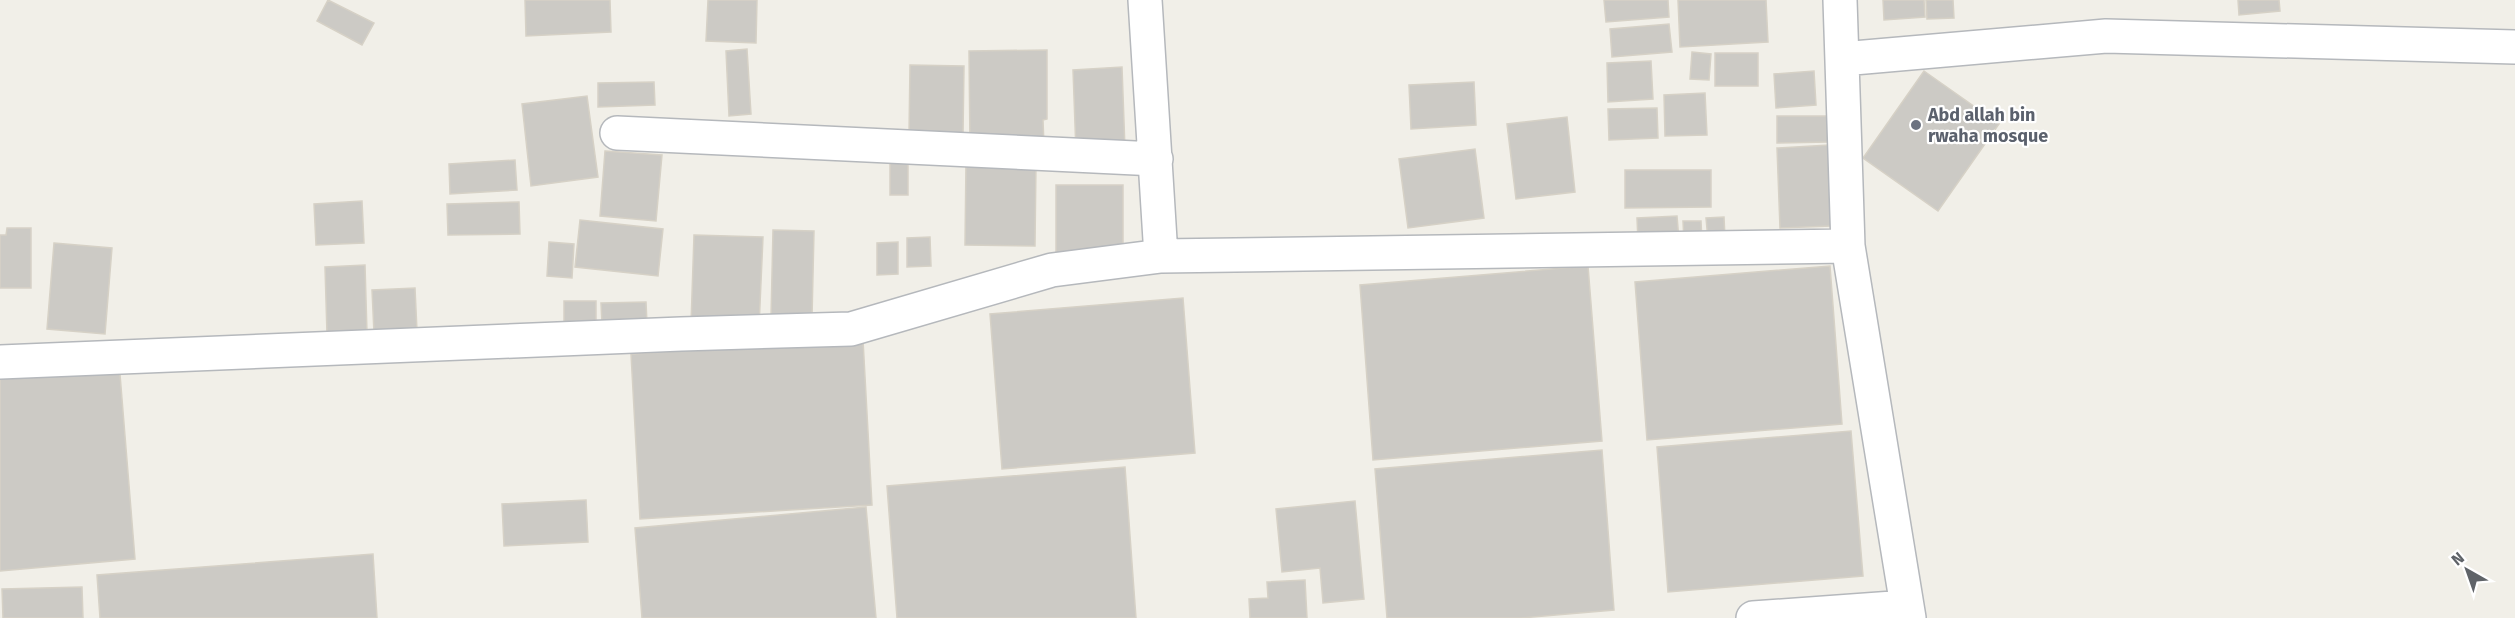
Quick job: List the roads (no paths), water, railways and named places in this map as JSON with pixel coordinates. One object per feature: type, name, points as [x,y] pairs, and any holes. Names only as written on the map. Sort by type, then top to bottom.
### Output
[{"type":"street","points":[[1145,0],[1161,256]]},
{"type":"street","points":[[1753,618],[1908,612],[1848,246],[1840,0]]},
{"type":"street","points":[[1842,59],[2106,36],[2515,47]]},
{"type":"street","points":[[617,133],[1156,159]]},
{"type":"street","points":[[0,362],[851,329],[1052,270],[1161,256],[1848,246]]},
{"type":"place","name":"Abd allah bin rwaha mosque","points":[[1916,125]]}]
